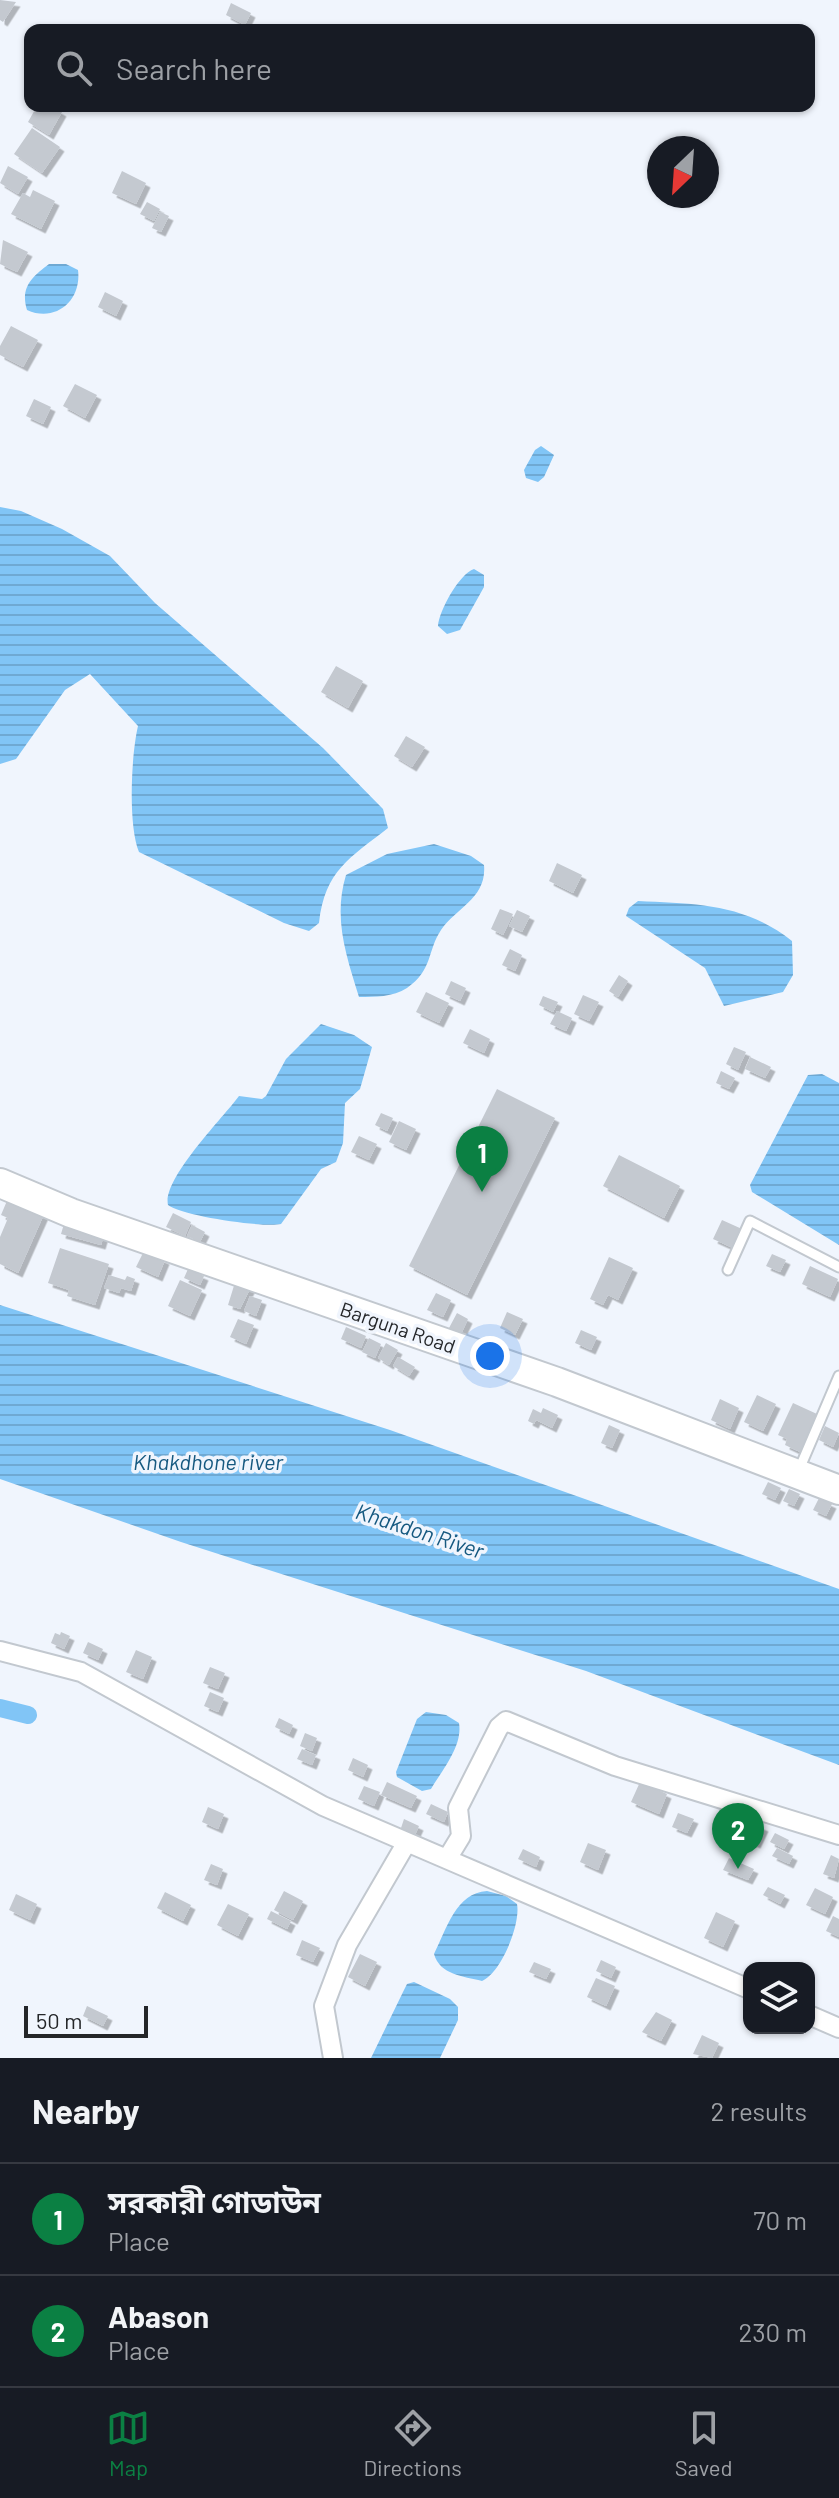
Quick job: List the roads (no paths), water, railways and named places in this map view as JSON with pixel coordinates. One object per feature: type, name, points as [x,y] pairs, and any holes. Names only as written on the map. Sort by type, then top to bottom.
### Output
[{"type":"main road","name":"Barguna Road","points":[[0,1183],[71,1213],[557,1382],[839,1490]]},
{"type":"street","points":[[0,1651],[81,1672],[323,1806],[743,1986]]},
{"type":"street","points":[[447,1859],[461,1836],[458,1808],[499,1727],[506,1721],[615,1766],[839,1835]]},
{"type":"street","points":[[333,2058],[324,2006],[347,1945],[407,1842]]},
{"type":"street","points":[[815,2018],[839,2028]]},
{"type":"lane","points":[[728,1270],[750,1221],[839,1267]]},
{"type":"lane","points":[[797,1474],[839,1376]]},
{"type":"water","points":[[49,264],[66,264],[78,270],[76,291],[71,300],[56,311],[47,314],[27,310],[26,289],[37,273]]},
{"type":"water","points":[[541,446],[554,455],[544,477],[538,482],[526,478],[524,470],[535,450]]},
{"type":"water","points":[[0,507],[21,511],[62,529],[110,556],[155,603],[323,748],[383,809],[388,828],[351,857],[333,878],[322,905],[319,923],[309,931],[284,923],[139,852],[133,826],[132,790],[138,726],[90,674],[65,690],[16,759],[0,764]]},
{"type":"water","points":[[474,569],[484,575],[484,587],[460,630],[447,634],[438,626],[442,611],[456,585]]},
{"type":"water","points":[[434,844],[471,856],[484,865],[481,886],[441,930],[425,967],[415,981],[396,993],[359,997],[341,921],[346,875],[387,854]]},
{"type":"water","points":[[638,901],[700,905],[756,919],[792,941],[793,975],[783,992],[724,1006],[705,968],[626,916],[629,908]]},
{"type":"water","points":[[321,1024],[354,1035],[372,1047],[360,1089],[345,1103],[343,1143],[336,1162],[321,1169],[281,1224],[223,1220],[168,1205],[174,1180],[239,1096],[262,1099],[266,1096],[286,1059]]},
{"type":"water","points":[[822,1074],[839,1083],[839,1245],[752,1192],[750,1185],[808,1075]]},
{"type":"water","name":"Khakdhone river","points":[[0,1305],[390,1430],[839,1589],[839,1765],[586,1671],[181,1542],[0,1479]]},
{"type":"water","points":[[426,1712],[446,1715],[459,1723],[459,1732],[446,1766],[431,1789],[422,1791],[397,1777],[396,1772],[417,1719]]},
{"type":"water","points":[[487,1891],[506,1896],[517,1904],[517,1913],[508,1947],[496,1968],[482,1981],[447,1970],[434,1954],[460,1905],[476,1893]]},
{"type":"water","points":[[414,1982],[450,1999],[458,2007],[458,2020],[440,2058],[371,2058],[407,1984]]},
{"type":"waterway","points":[[0,1708],[28,1715]]},
{"type":"place","name":"সরকারী গোডাউন","points":[[482,1192]]},
{"type":"place","name":"Abason","points":[[738,1869]]},
{"type":"water label","name":"Khakdon River","points":[[420,1530]]}]
